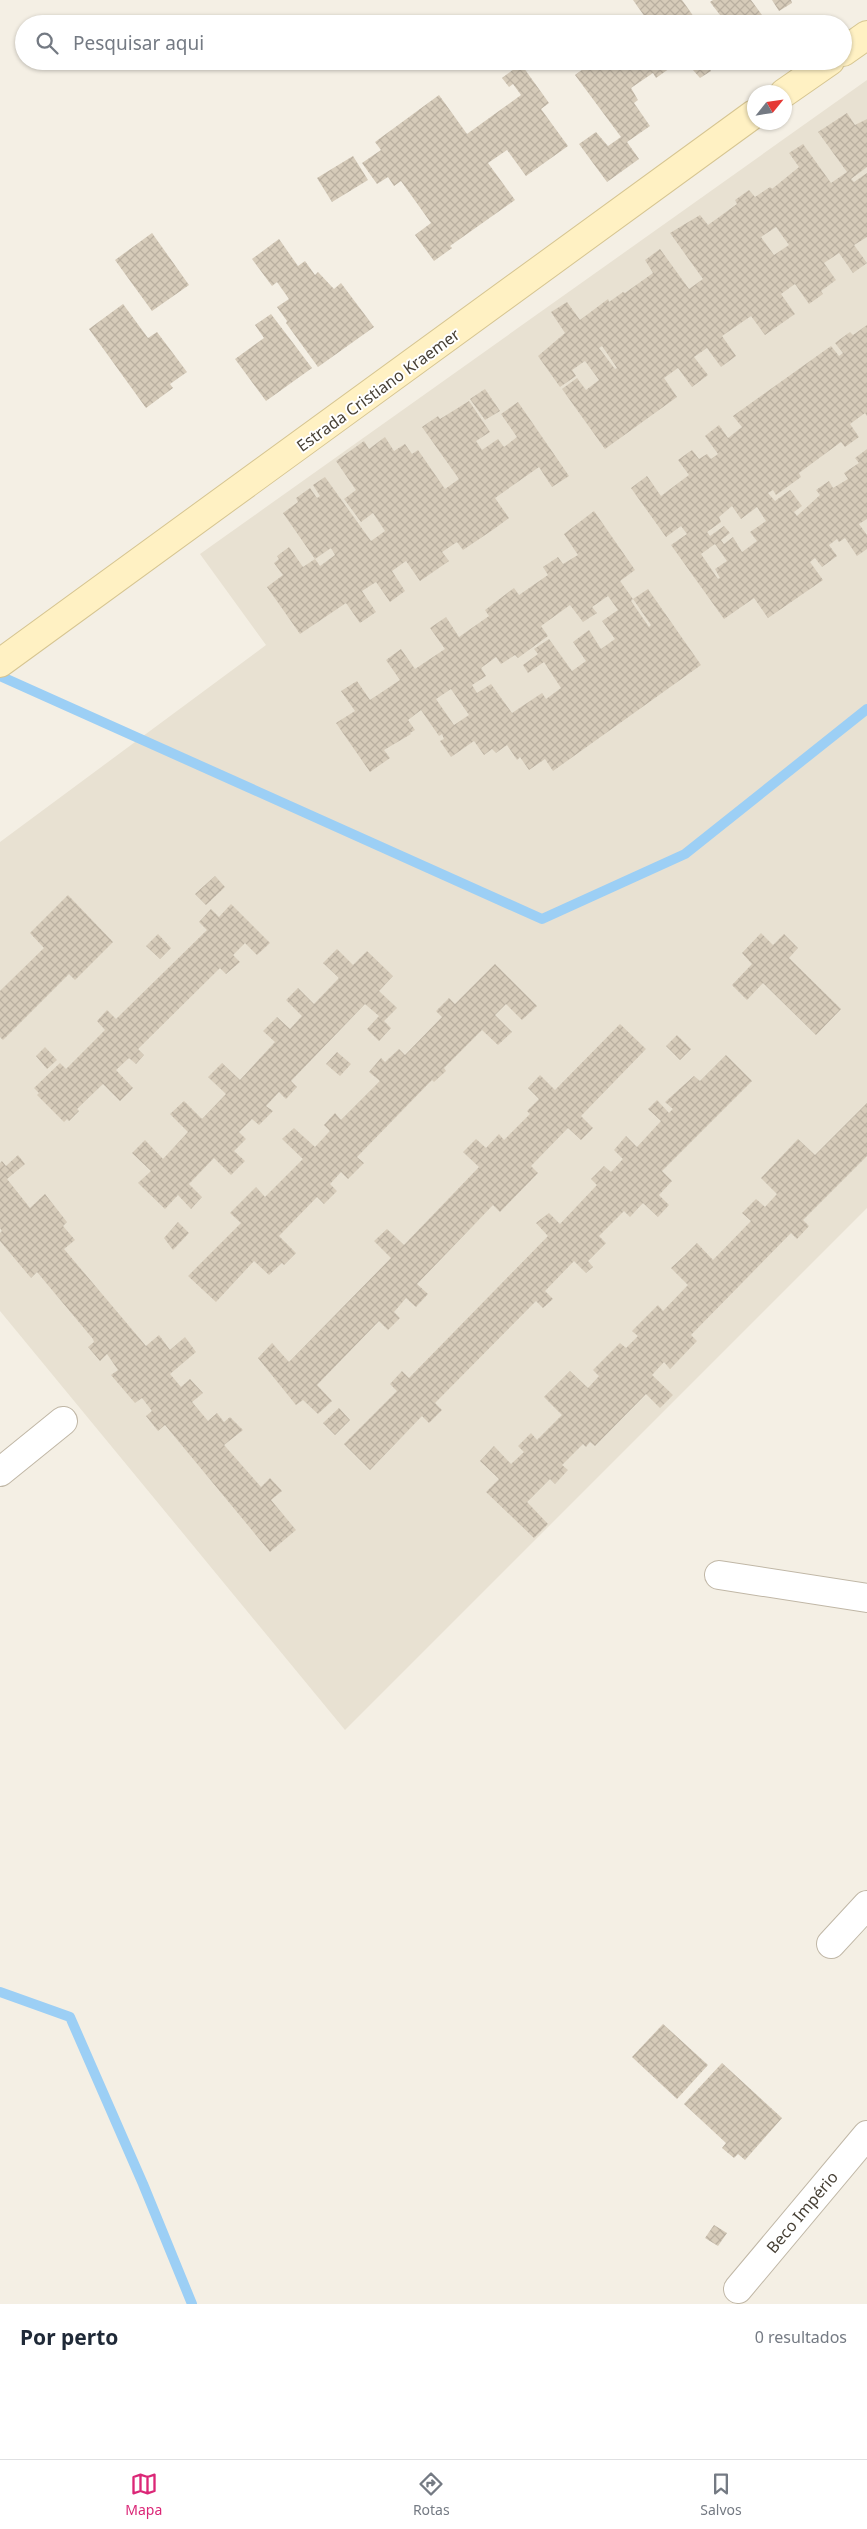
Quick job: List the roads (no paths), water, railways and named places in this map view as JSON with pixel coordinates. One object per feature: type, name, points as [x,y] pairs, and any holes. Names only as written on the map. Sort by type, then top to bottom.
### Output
[{"type":"main road","points":[[852,46],[867,35]]},
{"type":"main road","points":[[792,87],[817,70]]},
{"type":"main road","name":"Estrada Cristiano Kraemer","points":[[10,656],[747,119]]},
{"type":"street","points":[[0,1472],[63,1421]]},
{"type":"street","points":[[719,1576],[867,1598]]},
{"type":"street","points":[[831,1944],[867,1905]]},
{"type":"street","name":"Beco Império","points":[[738,2288],[867,2135]]},
{"type":"waterway","points":[[0,676],[542,919],[685,854],[867,709]]},
{"type":"waterway","points":[[0,1992],[70,2017],[143,2184],[192,2304]]}]
